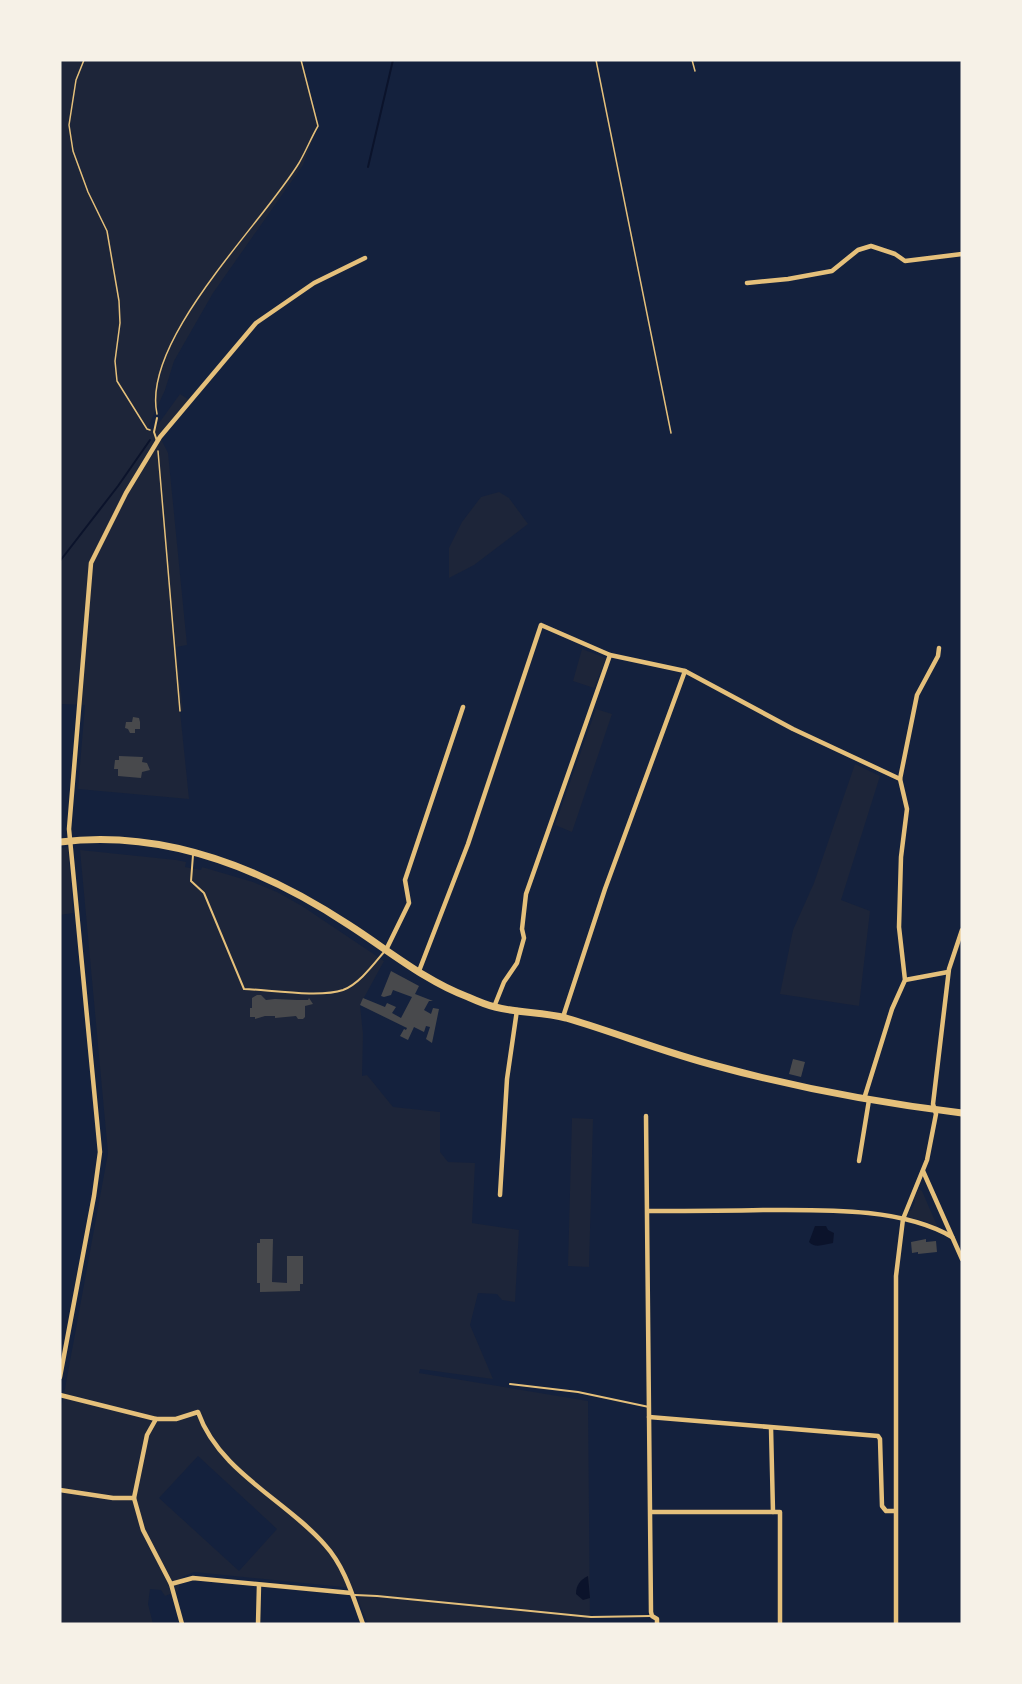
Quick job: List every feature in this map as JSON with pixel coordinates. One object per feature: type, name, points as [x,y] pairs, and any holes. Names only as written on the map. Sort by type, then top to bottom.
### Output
[{"type":"main road","points":[[60,842],[123,842],[192,852],[239,866],[286,887],[320,906],[449,989],[494,1007],[563,1017],[717,1066],[867,1100],[962,1113]]},
{"type":"street","points":[[747,283],[832,271],[858,250],[871,246],[895,254],[905,261],[962,254]]},
{"type":"street","points":[[60,1377],[100,1152],[69,829],[91,564],[126,493],[158,441],[256,323],[314,283],[364,258]]},
{"type":"street","points":[[419,971],[468,844],[541,625],[610,655],[685,671],[793,729],[900,779]]},
{"type":"street","points":[[859,1161],[867,1100],[892,1010],[904,980],[899,927],[901,857],[906,809],[900,779],[917,695],[938,656],[939,648]]},
{"type":"street","points":[[494,1007],[504,982],[517,963],[524,938],[522,929],[526,894],[610,655]]},
{"type":"street","points":[[563,1017],[604,889],[685,671]]},
{"type":"street","points":[[386,950],[409,903],[405,880],[463,707]]},
{"type":"street","points":[[896,1624],[896,1276],[903,1219],[908,1203],[924,1171],[936,1114],[933,1109],[948,972],[962,930]]},
{"type":"street","points":[[904,980],[948,972]]},
{"type":"street","points":[[500,1195],[507,1079],[517,1010]]},
{"type":"street","points":[[646,1116],[652,1616],[657,1619],[657,1624]]},
{"type":"street","points":[[924,1171],[962,1259]]},
{"type":"street","points":[[648,1211],[820,1210],[903,1219],[923,1224],[952,1237]]},
{"type":"street","points":[[60,1395],[156,1419],[177,1419],[198,1412],[208,1436],[226,1457],[325,1544],[340,1565],[363,1624]]},
{"type":"street","points":[[649,1417],[878,1436],[880,1439],[882,1506],[886,1511],[895,1511]]},
{"type":"street","points":[[156,1419],[147,1435],[134,1498],[143,1530],[171,1584],[182,1624]]},
{"type":"street","points":[[771,1428],[772,1512]]},
{"type":"street","points":[[60,1490],[113,1498],[134,1498]]},
{"type":"street","points":[[651,1512],[780,1512],[780,1624]]},
{"type":"street","points":[[171,1584],[193,1578],[352,1594]]},
{"type":"street","points":[[258,1624],[259,1585]]},
{"type":"lane","points":[[158,418],[154,432],[158,441]]},
{"type":"lane","points":[[192,852],[195,858],[191,881],[204,893],[244,989],[317,993],[343,990],[356,981],[386,950]]},
{"type":"lane","points":[[510,1383],[578,1392],[649,1407]]},
{"type":"lane","points":[[352,1594],[591,1617],[652,1616]]},
{"type":"path","points":[[84,60],[75,80],[69,124],[74,151],[88,192],[107,231],[119,302],[120,323],[115,361],[117,381],[147,429],[154,432]]},
{"type":"path","points":[[158,418],[155,390],[170,345],[190,310],[300,162],[318,126],[302,60]]},
{"type":"path","points":[[596,60],[671,433]]},
{"type":"path","points":[[692,60],[695,71]]},
{"type":"path","points":[[158,441],[180,711]]},
{"type":"shaded area","points":[[60,60],[302,60],[318,126],[303,165],[213,293],[174,361],[165,390],[148,427],[154,430],[180,394],[191,401],[160,437],[168,453],[187,645],[176,647],[189,799],[78,789],[85,705],[62,704],[60,732]]},
{"type":"shaded area","points":[[499,492],[509,498],[528,524],[474,565],[449,578],[449,548],[462,522],[481,497]]},
{"type":"shaded area","points":[[582,649],[606,658],[594,688],[573,681]]},
{"type":"shaded area","points":[[596,709],[612,714],[572,832],[555,825]]},
{"type":"shaded area","points":[[855,764],[880,776],[841,900],[870,911],[859,1006],[780,994],[793,930],[814,883]]},
{"type":"shaded area","points":[[68,847],[73,913],[60,915],[60,848]]},
{"type":"shaded area","points":[[80,850],[176,860],[186,862],[185,867],[201,870],[202,867],[253,882],[302,906],[384,961],[360,1005],[363,1034],[362,1076],[367,1075],[393,1107],[440,1112],[440,1152],[448,1162],[475,1163],[472,1223],[519,1230],[515,1302],[502,1300],[497,1294],[478,1293],[470,1325],[493,1379],[420,1369],[419,1373],[588,1401],[590,1624],[368,1624],[353,1588],[194,1572],[182,1577],[178,1591],[165,1596],[161,1590],[150,1589],[148,1604],[153,1624],[60,1624],[60,1416],[108,1153]],"holes":[[[198,1456],[277,1529],[239,1571],[159,1498]]]},
{"type":"shaded area","points":[[572,1118],[593,1119],[589,1267],[568,1266]]},
{"type":"shaded area","points":[[919,1189],[922,1191],[938,1228],[925,1221],[907,1217],[909,1211],[912,1210],[914,1198]]},
{"type":"shaded area","points":[[815,1226],[826,1226],[834,1233],[833,1243],[817,1246],[811,1244],[809,1242]]},
{"type":"shaded area","points":[[588,1576],[590,1598],[583,1600],[576,1594],[577,1588]]},
{"type":"building","points":[[133,717],[139,718],[140,729],[135,729],[135,733],[130,733],[125,728],[126,722],[132,722]]},
{"type":"building","points":[[119,756],[143,757],[142,762],[147,763],[150,770],[142,772],[141,778],[118,776],[118,769],[114,769],[115,760],[119,760]]},
{"type":"building","points":[[391,971],[419,986],[415,994],[433,1001],[429,1001],[424,1010],[431,1014],[433,1008],[439,1009],[432,1043],[426,1039],[430,1027],[426,1026],[424,1032],[414,1027],[408,1040],[400,1036],[407,1028],[360,1005],[363,998],[385,1007],[387,1003],[396,1007],[392,1013],[401,1018],[412,997],[393,990],[391,995],[381,996]]},
{"type":"building","points":[[261,995],[266,1000],[308,1000],[309,998],[313,1004],[305,1006],[303,1019],[298,1019],[296,1016],[275,1018],[275,1016],[265,1016],[255,1019],[255,1017],[250,1017],[250,1008],[252,1008],[252,998]]},
{"type":"building","points":[[793,1059],[805,1062],[801,1077],[789,1074]]},
{"type":"building","points":[[260,1239],[273,1239],[272,1282],[287,1283],[287,1256],[303,1256],[303,1284],[300,1284],[300,1291],[260,1292],[260,1283],[257,1283],[257,1243],[260,1243]]},
{"type":"building","points":[[926,1239],[926,1242],[936,1241],[937,1252],[912,1253],[911,1242]]},
{"type":"waterway","points":[[368,167],[393,60]]},
{"type":"waterway","points":[[60,561],[150,440]]}]
